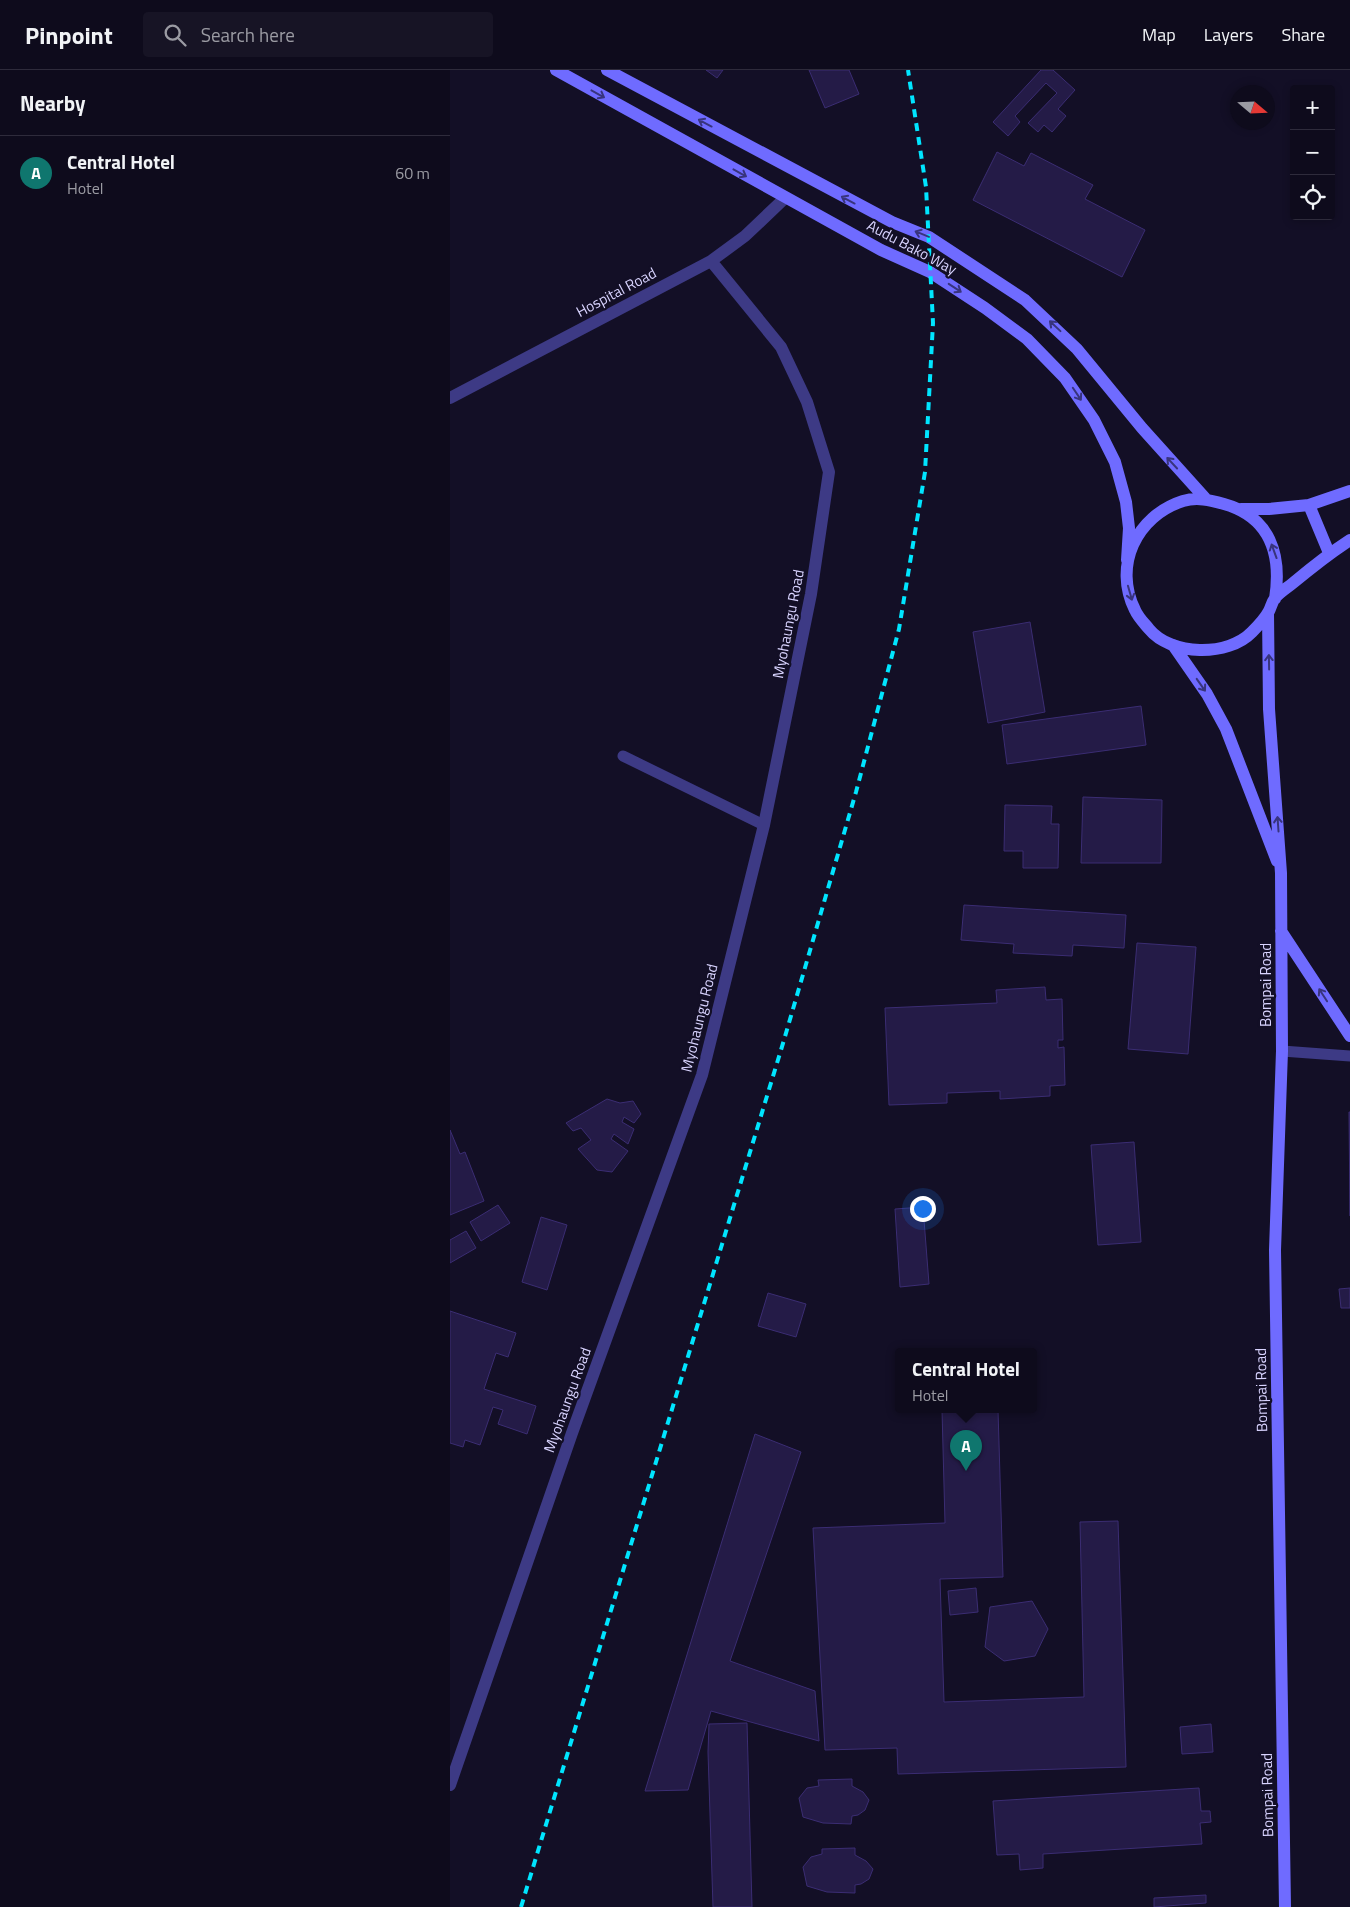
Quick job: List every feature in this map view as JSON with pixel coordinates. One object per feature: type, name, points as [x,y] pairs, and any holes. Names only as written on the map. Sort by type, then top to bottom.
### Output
[{"type":"main road","name":"Audu Bako Way","points":[[556,70],[881,250],[930,272],[985,308],[1027,339],[1065,378],[1094,420],[1115,462],[1126,502],[1129,528],[1128,560]]},
{"type":"main road","name":"Audu Bako Way","points":[[607,70],[892,222],[929,237],[1025,300],[1077,349],[1142,428],[1206,498]]},
{"type":"main road","points":[[1241,508],[1257,521],[1269,538],[1276,557],[1278,578],[1274,599],[1268,613],[1251,634],[1227,647],[1200,651],[1173,645],[1151,632],[1135,611],[1127,587],[1128,560],[1134,540],[1147,522],[1164,509],[1184,501],[1206,498],[1241,508],[1269,509],[1309,505],[1350,491]]},
{"type":"main road","points":[[1309,505],[1329,553]]},
{"type":"main road","points":[[1274,599],[1329,553],[1350,540]]},
{"type":"main road","name":"Bompai Road","points":[[1268,613],[1269,709],[1281,873],[1282,1051],[1275,1250],[1285,1907]]},
{"type":"main road","points":[[1173,645],[1207,694],[1226,729],[1281,873]]},
{"type":"main road","points":[[1281,931],[1350,1036]]},
{"type":"street","name":"Hospital Road","points":[[450,398],[711,261],[745,236],[785,198]]},
{"type":"street","name":"Myohaungu Road","points":[[450,1785],[572,1433],[702,1075],[764,825],[811,594],[829,472],[808,402],[781,348],[711,261]]},
{"type":"lane","points":[[623,756],[764,825]]},
{"type":"lane","points":[[1282,1051],[1350,1056]]},
{"type":"building","points":[[706,70],[723,70],[717,78]]},
{"type":"building","points":[[809,70],[849,70],[859,94],[825,108]]},
{"type":"building","points":[[1041,70],[1053,70],[1075,90],[1058,109],[1066,116],[1052,132],[1044,125],[1038,132],[1028,123],[1057,93],[1046,83],[1015,116],[1020,122],[1008,136],[993,122]]},
{"type":"building","points":[[997,152],[1024,166],[1031,153],[1093,185],[1085,199],[1145,230],[1122,277],[973,200]]},
{"type":"building","points":[[1030,622],[1045,712],[988,723],[973,632]]},
{"type":"building","points":[[1141,706],[1146,745],[1007,764],[1002,725]]},
{"type":"building","points":[[1083,797],[1162,800],[1161,863],[1081,863]]},
{"type":"building","points":[[1005,805],[1052,806],[1051,824],[1059,824],[1058,868],[1023,868],[1023,851],[1004,851]]},
{"type":"building","points":[[964,905],[1126,915],[1124,948],[1073,945],[1072,956],[1013,953],[1014,944],[961,940]]},
{"type":"building","points":[[1137,943],[1196,947],[1188,1054],[1128,1049]]},
{"type":"building","points":[[1045,987],[1046,1000],[1062,999],[1063,1040],[1058,1040],[1058,1048],[1064,1047],[1065,1085],[1050,1086],[1050,1096],[1000,1099],[1000,1091],[947,1093],[947,1103],[889,1105],[885,1008],[997,1003],[996,990]]},
{"type":"building","points":[[607,1099],[620,1103],[633,1101],[641,1114],[634,1123],[624,1117],[622,1122],[634,1129],[628,1144],[614,1134],[611,1139],[628,1151],[612,1172],[597,1170],[578,1149],[591,1140],[581,1128],[573,1131],[566,1123]]},
{"type":"building","points":[[1349,1112],[1350,1112],[1350,1216]]},
{"type":"building","points":[[450,1130],[460,1154],[465,1152],[484,1201],[450,1215]]},
{"type":"building","points":[[1134,1142],[1141,1242],[1098,1245],[1091,1145]]},
{"type":"building","points":[[498,1205],[510,1223],[481,1241],[470,1222]]},
{"type":"building","points":[[923,1207],[929,1284],[900,1287],[895,1209]]},
{"type":"building","points":[[541,1217],[567,1225],[547,1290],[522,1282]]},
{"type":"building","points":[[466,1231],[476,1248],[450,1263],[450,1240]]},
{"type":"building","points":[[1350,1288],[1350,1308],[1341,1308],[1339,1289]]},
{"type":"building","points":[[768,1293],[806,1304],[796,1337],[758,1326]]},
{"type":"building","points":[[450,1311],[516,1333],[508,1357],[496,1353],[484,1389],[536,1406],[527,1434],[498,1424],[503,1410],[493,1407],[480,1445],[465,1440],[463,1447],[450,1443]]},
{"type":"building","points":[[942,1413],[998,1413],[1003,1577],[940,1579],[944,1702],[1084,1697],[1080,1522],[1118,1521],[1126,1767],[898,1774],[897,1748],[825,1750],[813,1528],[945,1523]]},
{"type":"building","points":[[755,1434],[801,1452],[730,1661],[815,1691],[819,1741],[711,1711],[688,1790],[645,1791]]},
{"type":"building","points":[[976,1588],[978,1612],[950,1615],[948,1591]]},
{"type":"building","points":[[1032,1601],[1048,1629],[1035,1656],[1004,1661],[985,1647],[990,1607]]},
{"type":"building","points":[[747,1723],[752,1907],[713,1907],[708,1752],[709,1724]]},
{"type":"building","points":[[1211,1724],[1213,1752],[1182,1754],[1180,1727]]},
{"type":"building","points":[[852,1779],[852,1786],[863,1792],[869,1800],[865,1810],[858,1815],[852,1816],[851,1824],[823,1823],[803,1817],[799,1798],[807,1788],[819,1786],[818,1780]]},
{"type":"building","points":[[1199,1788],[1201,1811],[1210,1811],[1211,1822],[1200,1823],[1202,1844],[1043,1854],[1043,1868],[1020,1870],[1019,1854],[997,1855],[993,1801]]},
{"type":"building","points":[[855,1848],[855,1855],[866,1861],[873,1869],[869,1879],[855,1885],[855,1893],[827,1892],[807,1886],[803,1867],[811,1857],[822,1854],[822,1849]]},
{"type":"building","points":[[1206,1895],[1206,1903],[1154,1907],[1154,1898]]},
{"type":"railway","points":[[521,1907],[784,1040],[856,792],[899,629],[925,472],[933,323],[926,187],[908,70]]},
{"type":"place","name":"Central Hotel","points":[[966,1471]]}]
